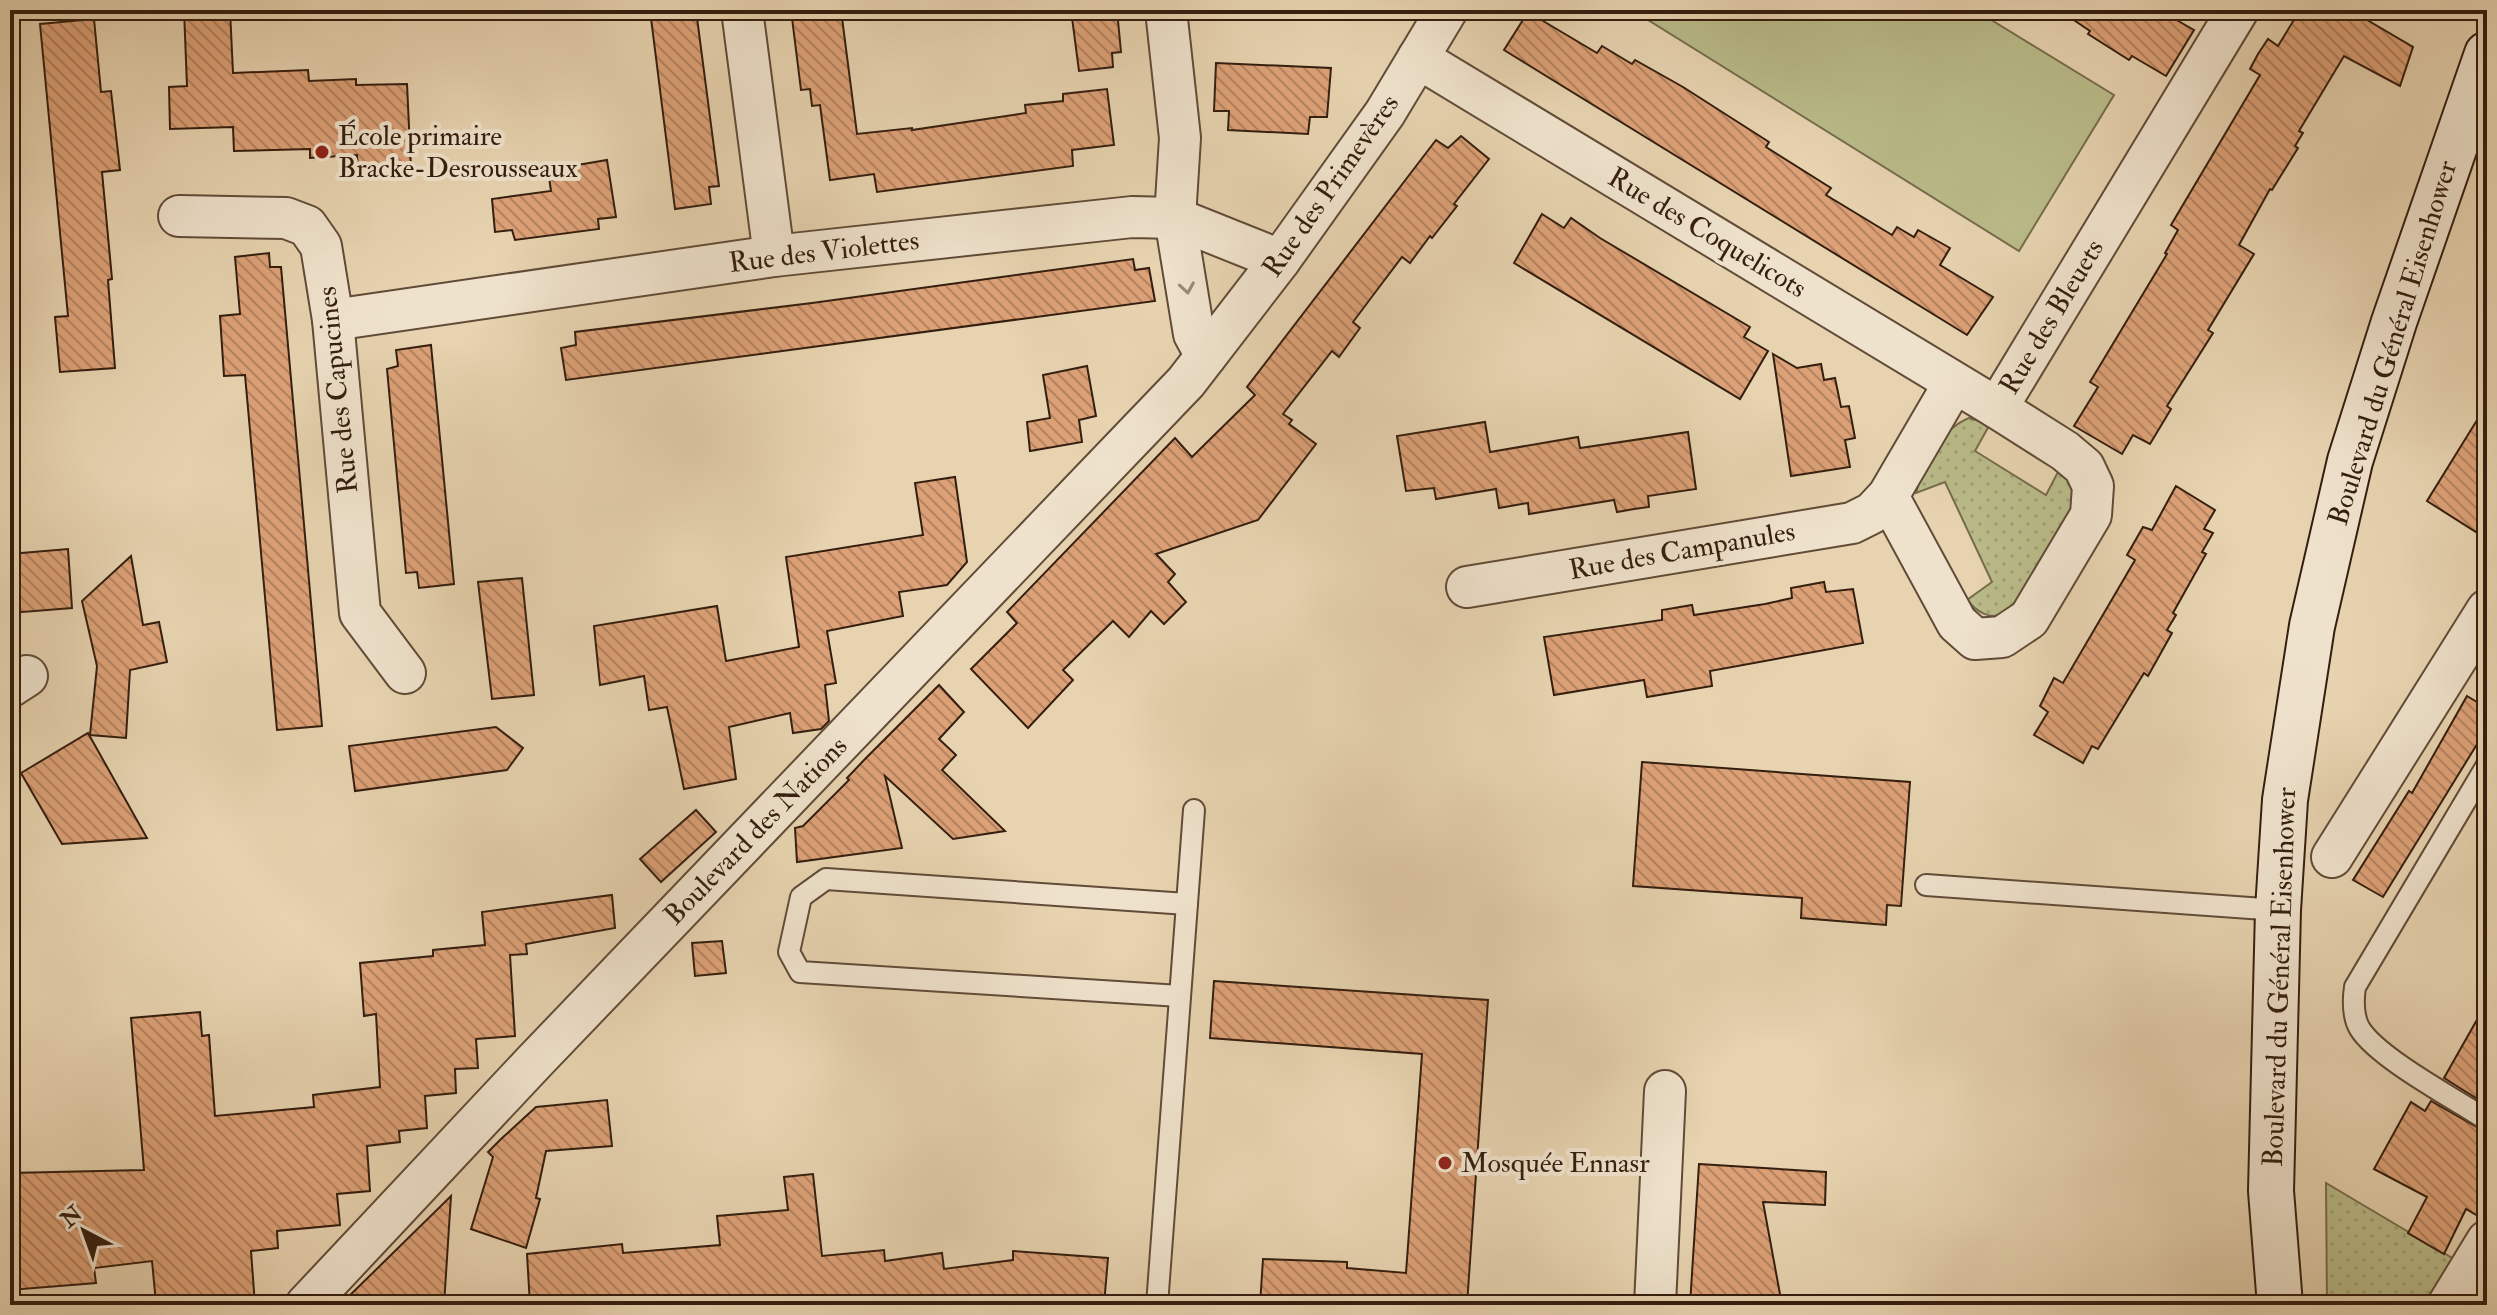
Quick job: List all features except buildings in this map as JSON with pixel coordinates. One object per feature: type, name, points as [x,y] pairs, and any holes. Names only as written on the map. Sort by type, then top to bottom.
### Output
[{"type":"main road","name":"Boulevard du Général Eisenhower","points":[[2280,1305],[2271,1191],[2278,910],[2285,800],[2310,641],[2350,461],[2403,294],[2487,54]]},
{"type":"street","points":[[742,10],[774,256]]},
{"type":"street","points":[[1166,10],[1180,138],[1175,218],[1194,334],[1206,356]]},
{"type":"street","name":"Rue des Primevères","points":[[1206,356],[1280,260],[1385,113],[1447,10]]},
{"type":"street","name":"Rue des Bleuets","points":[[1954,383],[1888,496],[1957,623],[1975,639],[2002,637],[2029,619],[2091,515],[2093,486],[2084,467],[2065,451],[1997,408],[2238,10]]},
{"type":"street","name":"Rue des Coquelicots","points":[[1418,58],[1997,408]]},
{"type":"street","name":"Rue des Capucines","points":[[179,216],[286,218],[307,226],[321,246],[333,320],[360,613],[405,673]]},
{"type":"street","name":"Rue des Violettes","points":[[333,320],[774,256],[1132,217],[1175,218]]},
{"type":"street","points":[[1175,218],[1280,260]]},
{"type":"street","name":"Boulevard des Nations","points":[[306,1305],[534,1062],[1186,382],[1206,356]]},
{"type":"street","name":"Rue des Campanules","points":[[1467,587],[1852,523],[1872,513],[1888,496]]},
{"type":"street","points":[[2332,857],[2487,610]]},
{"type":"street","points":[[1655,1305],[1665,1091]]},
{"type":"street","points":[[2448,1305],[2487,1241]]},
{"type":"lane","points":[[2487,765],[2355,987],[2353,1001],[2358,1026],[2374,1047],[2487,1120]]},
{"type":"lane","points":[[1157,1305],[1194,810]]},
{"type":"lane","points":[[1180,996],[800,972],[789,952],[801,897],[826,879],[1187,904]]},
{"type":"lane","points":[[1926,885],[2278,910]]},
{"type":"green space","points":[[1632,10],[1975,10],[2114,95],[2019,251]]},
{"type":"green space","points":[[1969,418],[1990,424],[1975,451],[2046,495],[2060,468],[2078,492],[2057,538],[2034,577],[2012,606],[1994,616],[1984,614],[1967,600],[1992,582],[1945,482],[1916,493],[1923,470],[1941,439]]},
{"type":"green space","points":[[2326,1183],[2454,1259],[2425,1305],[2327,1305]]},
{"type":"place","name":"École primaire Bracke-Desrousseaux","points":[[322,152]]},
{"type":"place","name":"Mosquée Ennasr","points":[[1445,1163]]}]
